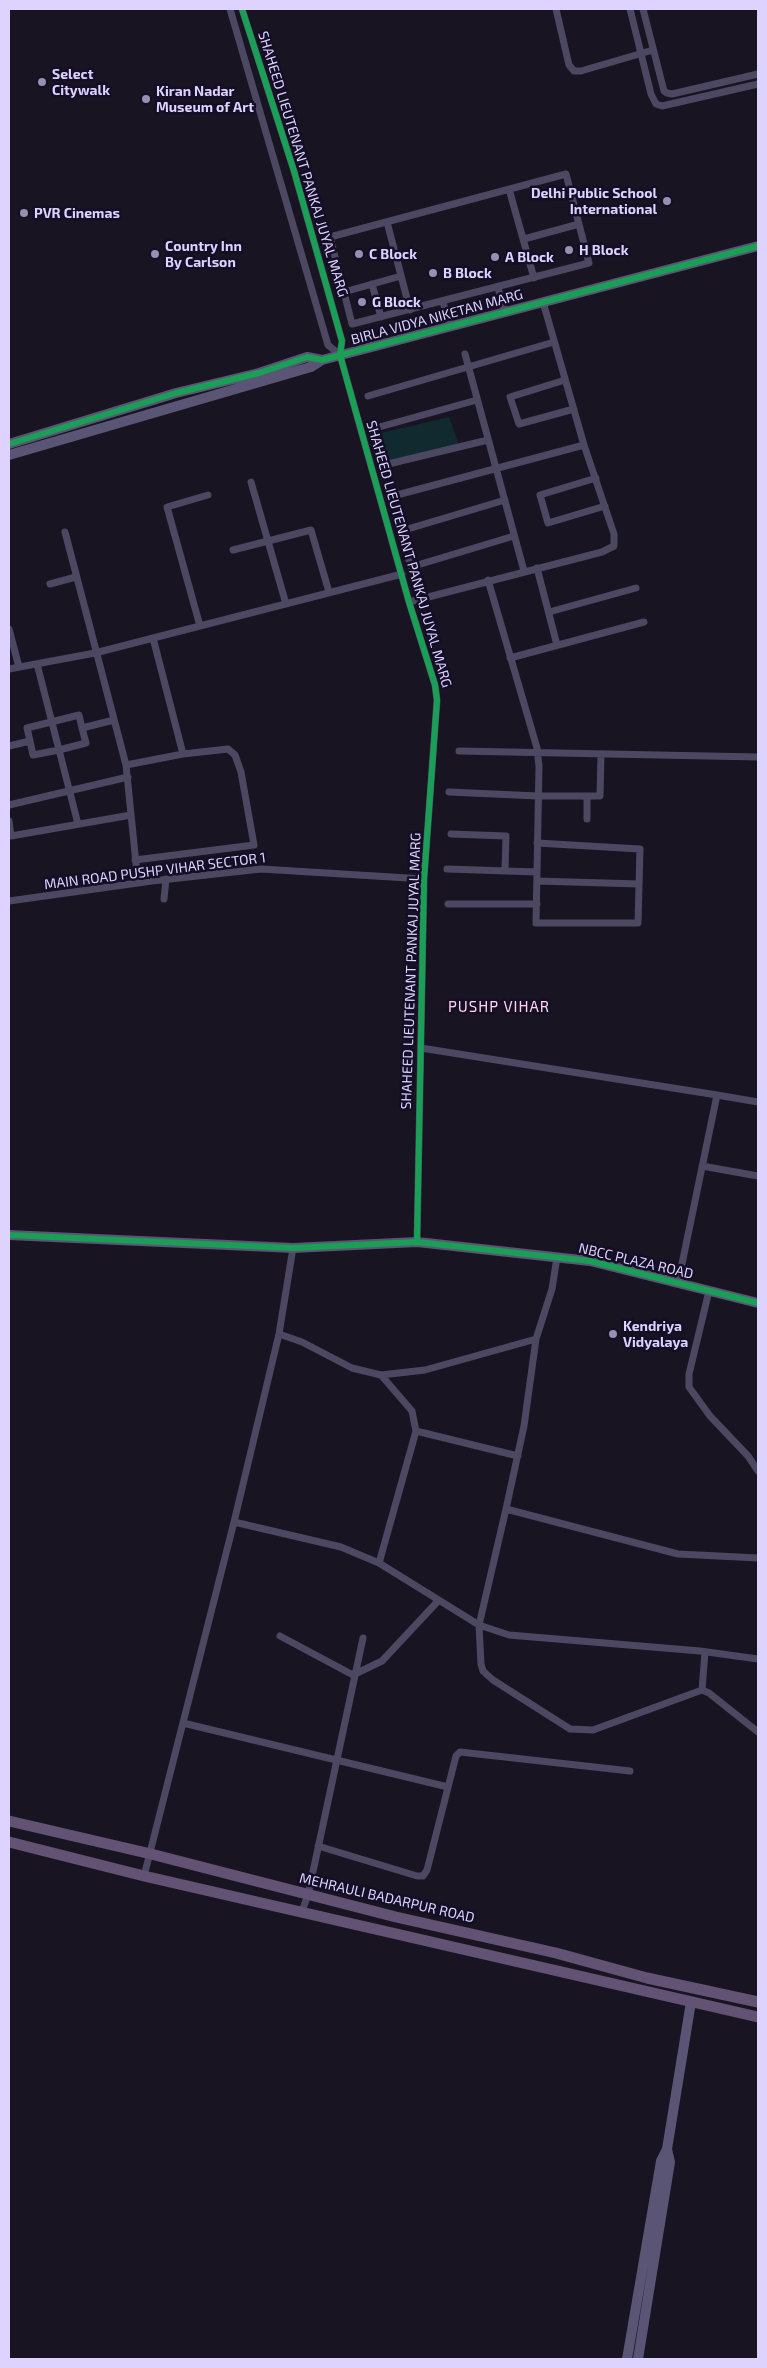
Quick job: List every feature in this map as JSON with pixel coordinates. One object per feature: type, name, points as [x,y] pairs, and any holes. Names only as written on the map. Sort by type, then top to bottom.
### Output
[{"type":"main road","name":"MEHRAULI BADARPUR ROAD","points":[[9,1821],[151,1854],[308,1895],[556,1953],[647,1978],[758,2002]]},
{"type":"main road","points":[[9,1842],[144,1876],[758,2017]]},
{"type":"street","name":"SHAHEED LIEUTENANT PANKAJ JUYAL MARG","points":[[230,9],[328,345],[340,355]]},
{"type":"street","name":"SHAHEED LIEUTENANT PANKAJ JUYAL MARG","points":[[242,9],[294,171],[342,341],[340,355],[409,602],[435,685],[437,700],[424,879],[417,1242]]},
{"type":"street","points":[[556,9],[569,65],[574,70],[581,71],[653,50]]},
{"type":"street","points":[[630,9],[651,94],[656,104],[662,106],[758,84]]},
{"type":"street","points":[[643,9],[664,90],[667,94],[758,74]]},
{"type":"street","points":[[566,174],[589,264],[352,324],[330,237],[509,189],[566,174]]},
{"type":"street","points":[[509,189],[534,278]]},
{"type":"street","points":[[387,222],[410,310]]},
{"type":"street","points":[[524,239],[579,224]]},
{"type":"street","name":"BIRLA VIDYA NIKETAN MARG","points":[[9,444],[176,393],[259,373],[307,357],[322,360],[758,246]]},
{"type":"street","points":[[344,292],[401,276]]},
{"type":"street","points":[[372,284],[381,317]]},
{"type":"street","points":[[498,288],[505,312]]},
{"type":"street","points":[[442,302],[450,326]]},
{"type":"street","points":[[409,602],[602,552],[614,546],[614,534],[584,444],[543,302]]},
{"type":"street","points":[[368,396],[554,342]]},
{"type":"street","points":[[465,354],[524,571]]},
{"type":"street","points":[[9,455],[310,367],[322,360]]},
{"type":"street","points":[[565,380],[510,397],[519,424],[574,409]]},
{"type":"street","points":[[477,400],[372,429],[384,465],[488,440]]},
{"type":"street","points":[[397,495],[584,444]]},
{"type":"street","points":[[596,478],[540,495],[548,522],[605,506]]},
{"type":"street","points":[[251,482],[286,604]]},
{"type":"street","points":[[200,626],[166,507],[208,495]]},
{"type":"street","points":[[505,500],[401,531],[411,567],[514,536]]},
{"type":"street","points":[[233,550],[311,530],[329,592]]},
{"type":"street","points":[[65,532],[95,653],[126,765],[138,883]]},
{"type":"street","points":[[537,568],[557,646]]},
{"type":"street","points":[[9,669],[95,653],[402,574]]},
{"type":"street","points":[[50,584],[76,577]]},
{"type":"street","points":[[488,580],[537,753],[536,923],[638,923],[640,849],[537,843]]},
{"type":"street","points":[[549,612],[636,588]]},
{"type":"street","points":[[510,658],[644,622]]},
{"type":"street","points":[[9,629],[19,667]]},
{"type":"street","points":[[153,638],[183,754]]},
{"type":"street","points":[[37,664],[78,824]]},
{"type":"street","points":[[79,715],[86,743],[33,755],[27,728],[52,722],[79,715]]},
{"type":"street","points":[[82,728],[114,720]]},
{"type":"street","points":[[9,746],[30,741]]},
{"type":"street","points":[[126,765],[183,754],[228,749],[235,755],[241,772],[254,845],[135,860]]},
{"type":"street","points":[[458,751],[758,757]]},
{"type":"street","points":[[449,792],[538,796],[600,796],[601,754]]},
{"type":"street","points":[[9,804],[128,778]]},
{"type":"street","points":[[587,796],[587,819]]},
{"type":"street","points":[[9,821],[11,836],[131,815]]},
{"type":"street","points":[[451,834],[506,836],[505,871]]},
{"type":"street","name":"MAIN ROAD PUSHP VIHAR SECTOR 1","points":[[9,901],[166,879],[261,869],[424,879]]},
{"type":"street","points":[[447,869],[537,872]]},
{"type":"street","points":[[164,899],[166,879]]},
{"type":"street","points":[[537,880],[640,884]]},
{"type":"street","points":[[448,904],[536,904]]},
{"type":"street","points":[[421,1048],[758,1102]]},
{"type":"street","points":[[678,1283],[717,1095]]},
{"type":"street","points":[[702,1166],[758,1176]]},
{"type":"street","name":"NBCC PLAZA ROAD","points":[[9,1235],[293,1248],[417,1242],[590,1261],[758,1304]]},
{"type":"street","points":[[144,1876],[234,1522],[279,1334],[293,1248]]},
{"type":"street","points":[[557,1257],[552,1289],[536,1339],[524,1426],[479,1625],[481,1664],[484,1671],[494,1680],[570,1728],[593,1730],[702,1690],[709,1693],[758,1732]]},
{"type":"street","points":[[709,1291],[689,1374],[689,1387],[710,1416],[748,1456],[758,1471]]},
{"type":"street","points":[[279,1334],[302,1342],[352,1368],[381,1375],[425,1370],[536,1339]]},
{"type":"street","points":[[380,1563],[416,1431],[412,1411],[381,1375]]},
{"type":"street","points":[[416,1431],[518,1456]]},
{"type":"street","points":[[506,1509],[692,1557],[742,1556],[758,1558]]},
{"type":"street","points":[[234,1522],[341,1547],[380,1563],[479,1625],[509,1635],[705,1652],[758,1659]]},
{"type":"street","points":[[353,1675],[382,1660],[439,1600]]},
{"type":"street","points":[[280,1636],[353,1675]]},
{"type":"street","points":[[302,1912],[308,1895],[362,1638]]},
{"type":"street","points":[[702,1690],[705,1652]]},
{"type":"street","points":[[183,1723],[448,1787]]},
{"type":"street","points":[[318,1846],[417,1876],[423,1876],[427,1870],[456,1756],[460,1752],[630,1772]]},
{"type":"street","points":[[638,2359],[658,2206],[661,2160],[667,2149],[692,2002]]},
{"type":"street","points":[[627,2359],[658,2206]]},
{"type":"green space","points":[[449,417],[460,448],[389,468],[377,434]]},
{"type":"cycle path","points":[[242,9],[294,171],[342,341],[340,355],[409,602],[435,685],[437,700],[424,879],[417,1242]]},
{"type":"cycle path","points":[[9,444],[176,393],[259,373],[307,357],[322,360],[758,246]]},
{"type":"cycle path","points":[[9,1235],[293,1248],[417,1242],[590,1261],[758,1303]]},
{"type":"place","name":"Select Citywalk","points":[[42,82]]},
{"type":"place","name":"Kiran Nadar Museum of Art","points":[[146,99]]},
{"type":"place","name":"Delhi Public School International","points":[[667,201]]},
{"type":"place","name":"PVR Cinemas","points":[[24,213]]},
{"type":"place","name":"H Block","points":[[569,250]]},
{"type":"place","name":"Country Inn By Carlson","points":[[155,254]]},
{"type":"place","name":"C Block","points":[[359,254]]},
{"type":"place","name":"A Block","points":[[495,257]]},
{"type":"place","name":"B Block","points":[[433,273]]},
{"type":"place","name":"G Block","points":[[362,302]]},
{"type":"place","name":"Kendriya Vidyalaya","points":[[613,1334]]},
{"type":"district","name":"PUSHP VIHAR","points":[[499,1007]]}]
